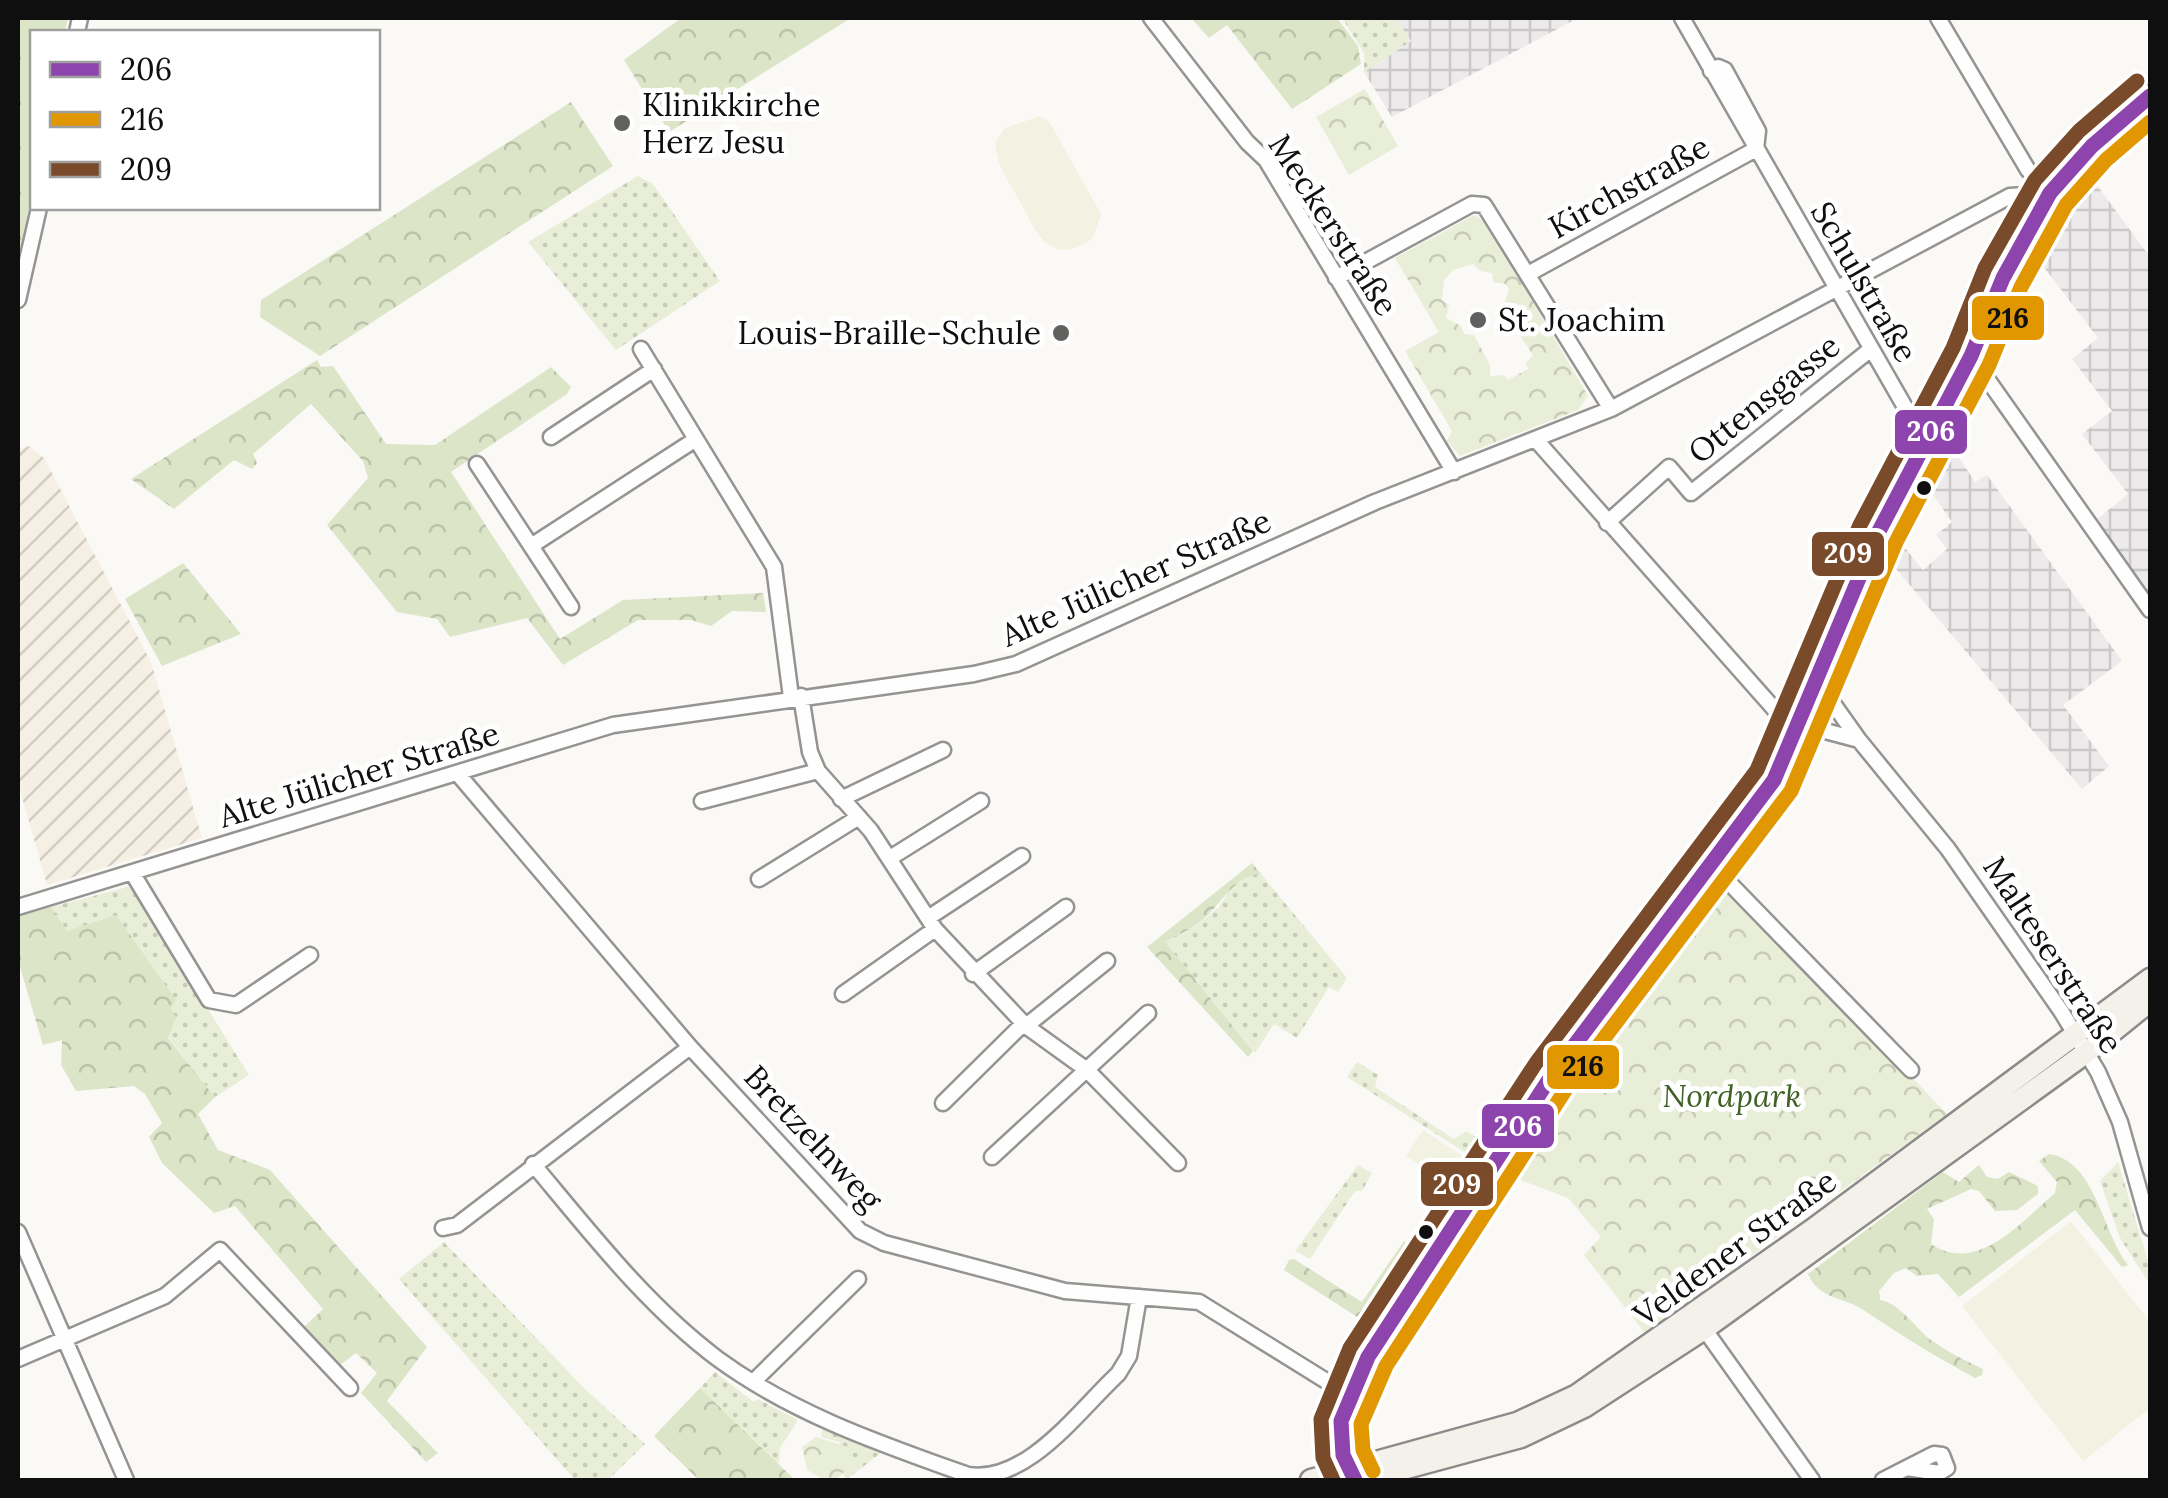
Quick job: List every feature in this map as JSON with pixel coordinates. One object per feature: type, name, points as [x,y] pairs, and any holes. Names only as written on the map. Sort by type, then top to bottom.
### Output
[{"type":"street","name":"Meckerstraße","points":[[1151,18],[1266,160],[1454,472]]},
{"type":"street","name":"Schulstraße","points":[[1682,18],[1711,71],[1718,67],[1725,70],[1758,131],[1756,148],[1925,442]]},
{"type":"street","points":[[1938,18],[2028,170],[2050,193]]},
{"type":"street","points":[[1356,1476],[1358,1442],[1352,1397],[1368,1356],[1558,1066],[1774,780],[1878,533],[1971,356],[2003,278],[2050,193],[2092,146],[2150,96]]},
{"type":"street","name":"Kirchstraße","points":[[1528,274],[1756,148]]},
{"type":"street","name":"Alte Jülicher Straße","points":[[18,907],[613,725],[974,674],[1016,664],[1375,502],[1611,409],[2010,196],[2050,193]]},
{"type":"street","points":[[1336,278],[1479,203],[1611,409]]},
{"type":"street","points":[[18,300],[38,210]]},
{"type":"street","points":[[640,349],[688,420],[693,441],[774,567],[796,697],[818,771],[890,858],[932,924],[974,974],[1025,1025],[1087,1070],[1178,1163]]},
{"type":"street","name":"Ottensgasse","points":[[1607,523],[1669,467],[1691,493],[1871,349]]},
{"type":"street","points":[[1971,356],[2150,610]]},
{"type":"street","points":[[551,437],[654,368]]},
{"type":"street","points":[[531,546],[693,441]]},
{"type":"street","points":[[1537,441],[1784,720],[1798,726],[1830,729],[1859,740]]},
{"type":"street","points":[[477,464],[571,606]]},
{"type":"street","name":"Malteserstraße","points":[[1815,678],[1859,740],[1948,848],[2082,1044],[2120,1122],[2150,1228]]},
{"type":"street","points":[[841,799],[943,750]]},
{"type":"street","points":[[702,801],[818,771]]},
{"type":"street","name":"Bretzelnweg","points":[[458,774],[690,1047],[870,1238],[1064,1291],[1179,1298],[1214,1307],[1352,1397]]},
{"type":"street","points":[[890,858],[981,801]]},
{"type":"street","points":[[760,878],[858,818]]},
{"type":"street","points":[[843,994],[1022,856]]},
{"type":"street","points":[[1710,864],[1911,1070]]},
{"type":"street","points":[[133,874],[209,1000],[236,1005],[310,955]]},
{"type":"street","points":[[974,974],[1066,907]]},
{"type":"street","points":[[942,1103],[1025,1025],[1107,960]]},
{"type":"street","name":"Veldener Straße","points":[[2082,1044],[2150,979]]},
{"type":"street","name":"Veldener Straße","points":[[1311,1480],[1356,1476],[1542,1413],[1590,1387],[1699,1322],[2082,1044],[2150,1001]]},
{"type":"street","points":[[992,1157],[1148,1013]]},
{"type":"street","points":[[443,1228],[456,1225],[690,1047]]},
{"type":"street","points":[[534,1164],[666,1312],[752,1382],[813,1416],[982,1477],[1030,1457],[1118,1374],[1128,1356],[1139,1297]]},
{"type":"street","points":[[18,1232],[126,1480]]},
{"type":"street","points":[[18,1359],[165,1296],[225,1245],[350,1388]]},
{"type":"street","points":[[752,1382],[858,1279]]},
{"type":"street","points":[[1699,1322],[1812,1480]]},
{"type":"street","points":[[1883,1480],[1908,1468]]},
{"type":"shaded area","points":[[1395,18],[1578,18],[1392,117],[1364,72],[1411,41]]},
{"type":"shaded area","points":[[2088,173],[2150,257],[2150,593],[2095,521],[2128,494],[2082,434],[2112,411],[2072,359],[2098,338],[2030,249]]},
{"type":"shaded area","points":[[1943,434],[1960,443],[1956,453],[1975,482],[1987,475],[2122,661],[2063,705],[2109,766],[2082,789],[1881,551],[1892,532],[1923,570],[1947,549],[1936,535],[1952,522],[1922,479]]},
{"type":"shaded area","points":[[29,446],[44,458],[151,662],[202,838],[47,885],[18,783],[18,450]]},
{"type":"green space","points":[[18,18],[68,18],[65,30],[30,30],[30,203],[18,258]]},
{"type":"green space","points":[[681,18],[851,18],[669,132],[624,60]]},
{"type":"green space","points":[[1191,18],[1337,18],[1358,46],[1361,64],[1292,109],[1227,25],[1209,38]]},
{"type":"green space","points":[[1342,18],[1395,18],[1411,41],[1364,72],[1364,53]]},
{"type":"green space","points":[[1365,89],[1398,146],[1349,175],[1316,117]]},
{"type":"green space","points":[[571,102],[613,166],[320,356],[260,317],[261,300]]},
{"type":"green space","points":[[1040,116],[1050,123],[1101,214],[1093,238],[1078,247],[1065,250],[1046,243],[1000,166],[995,143],[1005,128]]},
{"type":"green space","points":[[638,176],[653,184],[720,281],[616,350],[528,242]]},
{"type":"green space","points":[[1474,215],[1487,223],[1588,396],[1578,410],[1460,456],[1447,441],[1452,431],[1405,351],[1439,332],[1395,258]],"holes":[[[1473,264],[1480,271],[1492,273],[1493,282],[1506,284],[1509,290],[1505,301],[1510,307],[1507,317],[1533,355],[1526,363],[1528,369],[1508,380],[1504,375],[1490,376],[1490,365],[1474,335],[1464,334],[1461,326],[1446,318],[1449,305],[1442,300],[1444,280],[1453,270]]]},
{"type":"green space","points":[[317,360],[321,367],[333,366],[386,444],[435,445],[551,367],[571,387],[567,394],[451,472],[560,639],[623,600],[763,593],[766,612],[732,611],[711,626],[691,620],[638,620],[563,665],[527,618],[450,637],[437,619],[397,612],[327,525],[368,478],[363,461],[311,404],[253,454],[257,463],[252,469],[234,460],[174,509],[131,479]]},
{"type":"green space","points":[[183,563],[241,634],[162,666],[125,599]]},
{"type":"green space","points":[[1252,863],[1261,874],[1243,879],[1200,922],[1165,942],[1253,1051],[1248,1057],[1147,947]]},
{"type":"green space","points":[[1252,874],[1261,874],[1347,978],[1338,992],[1329,987],[1297,1038],[1274,1024],[1255,1053],[1164,941],[1196,926],[1219,907],[1231,887]]},
{"type":"green space","name":"Nordpark","points":[[1720,878],[1947,1114],[1645,1333],[1584,1255],[1601,1237],[1568,1198],[1505,1174],[1641,977]]},
{"type":"green space","points":[[131,886],[249,1075],[215,1097],[168,1037],[176,1018],[67,931],[51,907]]},
{"type":"green space","points":[[51,907],[67,931],[116,915],[176,1000],[171,1008],[176,1018],[168,1038],[215,1097],[198,1114],[218,1150],[270,1170],[427,1347],[387,1401],[438,1453],[426,1462],[361,1393],[377,1373],[356,1353],[339,1366],[303,1328],[323,1309],[235,1206],[214,1213],[162,1163],[149,1137],[162,1123],[145,1094],[134,1086],[76,1091],[61,1065],[62,1040],[43,1045],[18,960],[18,916]]},
{"type":"green space","points":[[1357,1062],[1378,1075],[1375,1087],[1454,1139],[1466,1131],[1485,1143],[1474,1158],[1347,1077]]},
{"type":"green space","points":[[1423,1130],[1464,1157],[1447,1183],[1406,1156]]},
{"type":"green space","points":[[2049,1154],[2065,1159],[2088,1183],[2128,1265],[2122,1267],[2075,1210],[1959,1297],[1938,1274],[1917,1276],[1906,1268],[1894,1273],[1879,1291],[1880,1300],[1901,1311],[1932,1341],[1983,1369],[1982,1375],[1975,1378],[1857,1306],[1826,1294],[1808,1274],[1943,1172],[1959,1182],[1979,1165],[1987,1177],[1998,1179],[2009,1172],[2038,1186],[2038,1194],[2017,1210],[1995,1211],[1979,1191],[1971,1189],[1927,1209],[1934,1219],[1931,1244],[1948,1252],[1982,1249],[2013,1230],[2055,1193],[2057,1182],[2039,1161]]},
{"type":"green space","points":[[2118,1162],[2150,1268],[2150,1285],[2120,1238],[2100,1181]]},
{"type":"green space","points":[[1358,1165],[1372,1173],[1362,1191],[1355,1191],[1310,1259],[1295,1251]]},
{"type":"green space","points":[[2071,1221],[2150,1322],[2150,1408],[2083,1461],[1962,1306]]},
{"type":"green space","points":[[1404,1241],[1415,1248],[1365,1322],[1284,1270],[1289,1260],[1294,1259],[1362,1302]]},
{"type":"green space","points":[[444,1242],[585,1389],[645,1444],[608,1480],[575,1480],[399,1279]]},
{"type":"green space","points":[[715,1372],[754,1402],[758,1399],[798,1420],[780,1448],[779,1464],[700,1388]]},
{"type":"green space","points":[[700,1388],[795,1480],[699,1480],[654,1436]]},
{"type":"green space","points":[[823,1427],[883,1450],[846,1480],[843,1473],[852,1464],[839,1442],[821,1437]]},
{"type":"green space","points":[[816,1437],[848,1447],[852,1464],[836,1480],[824,1480],[807,1470],[802,1447]]},
{"type":"transit line","name":"209","points":[[1333,1480],[1323,1458],[1321,1419],[1350,1348],[1536,1063],[1757,770],[1860,525],[1953,348],[1985,268],[2035,180],[2079,131],[2137,81]]},
{"type":"transit line","name":"206","points":[[1355,1480],[1343,1455],[1341,1421],[1368,1357],[1552,1075],[1774,780],[1878,533],[1971,356],[2003,278],[2050,193],[2092,146],[2150,96]]},
{"type":"transit line","name":"216","points":[[1373,1471],[1363,1450],[1361,1424],[1386,1366],[1568,1086],[1791,791],[1896,542],[1989,365],[2021,287],[2066,205],[2106,160],[2150,122]]},
{"type":"place","name":"Klinikkirche Herz Jesu","points":[[622,123]]},
{"type":"place","name":"St. Joachim","points":[[1478,320]]},
{"type":"place","name":"Louis-Braille-Schule","points":[[1061,333]]}]
